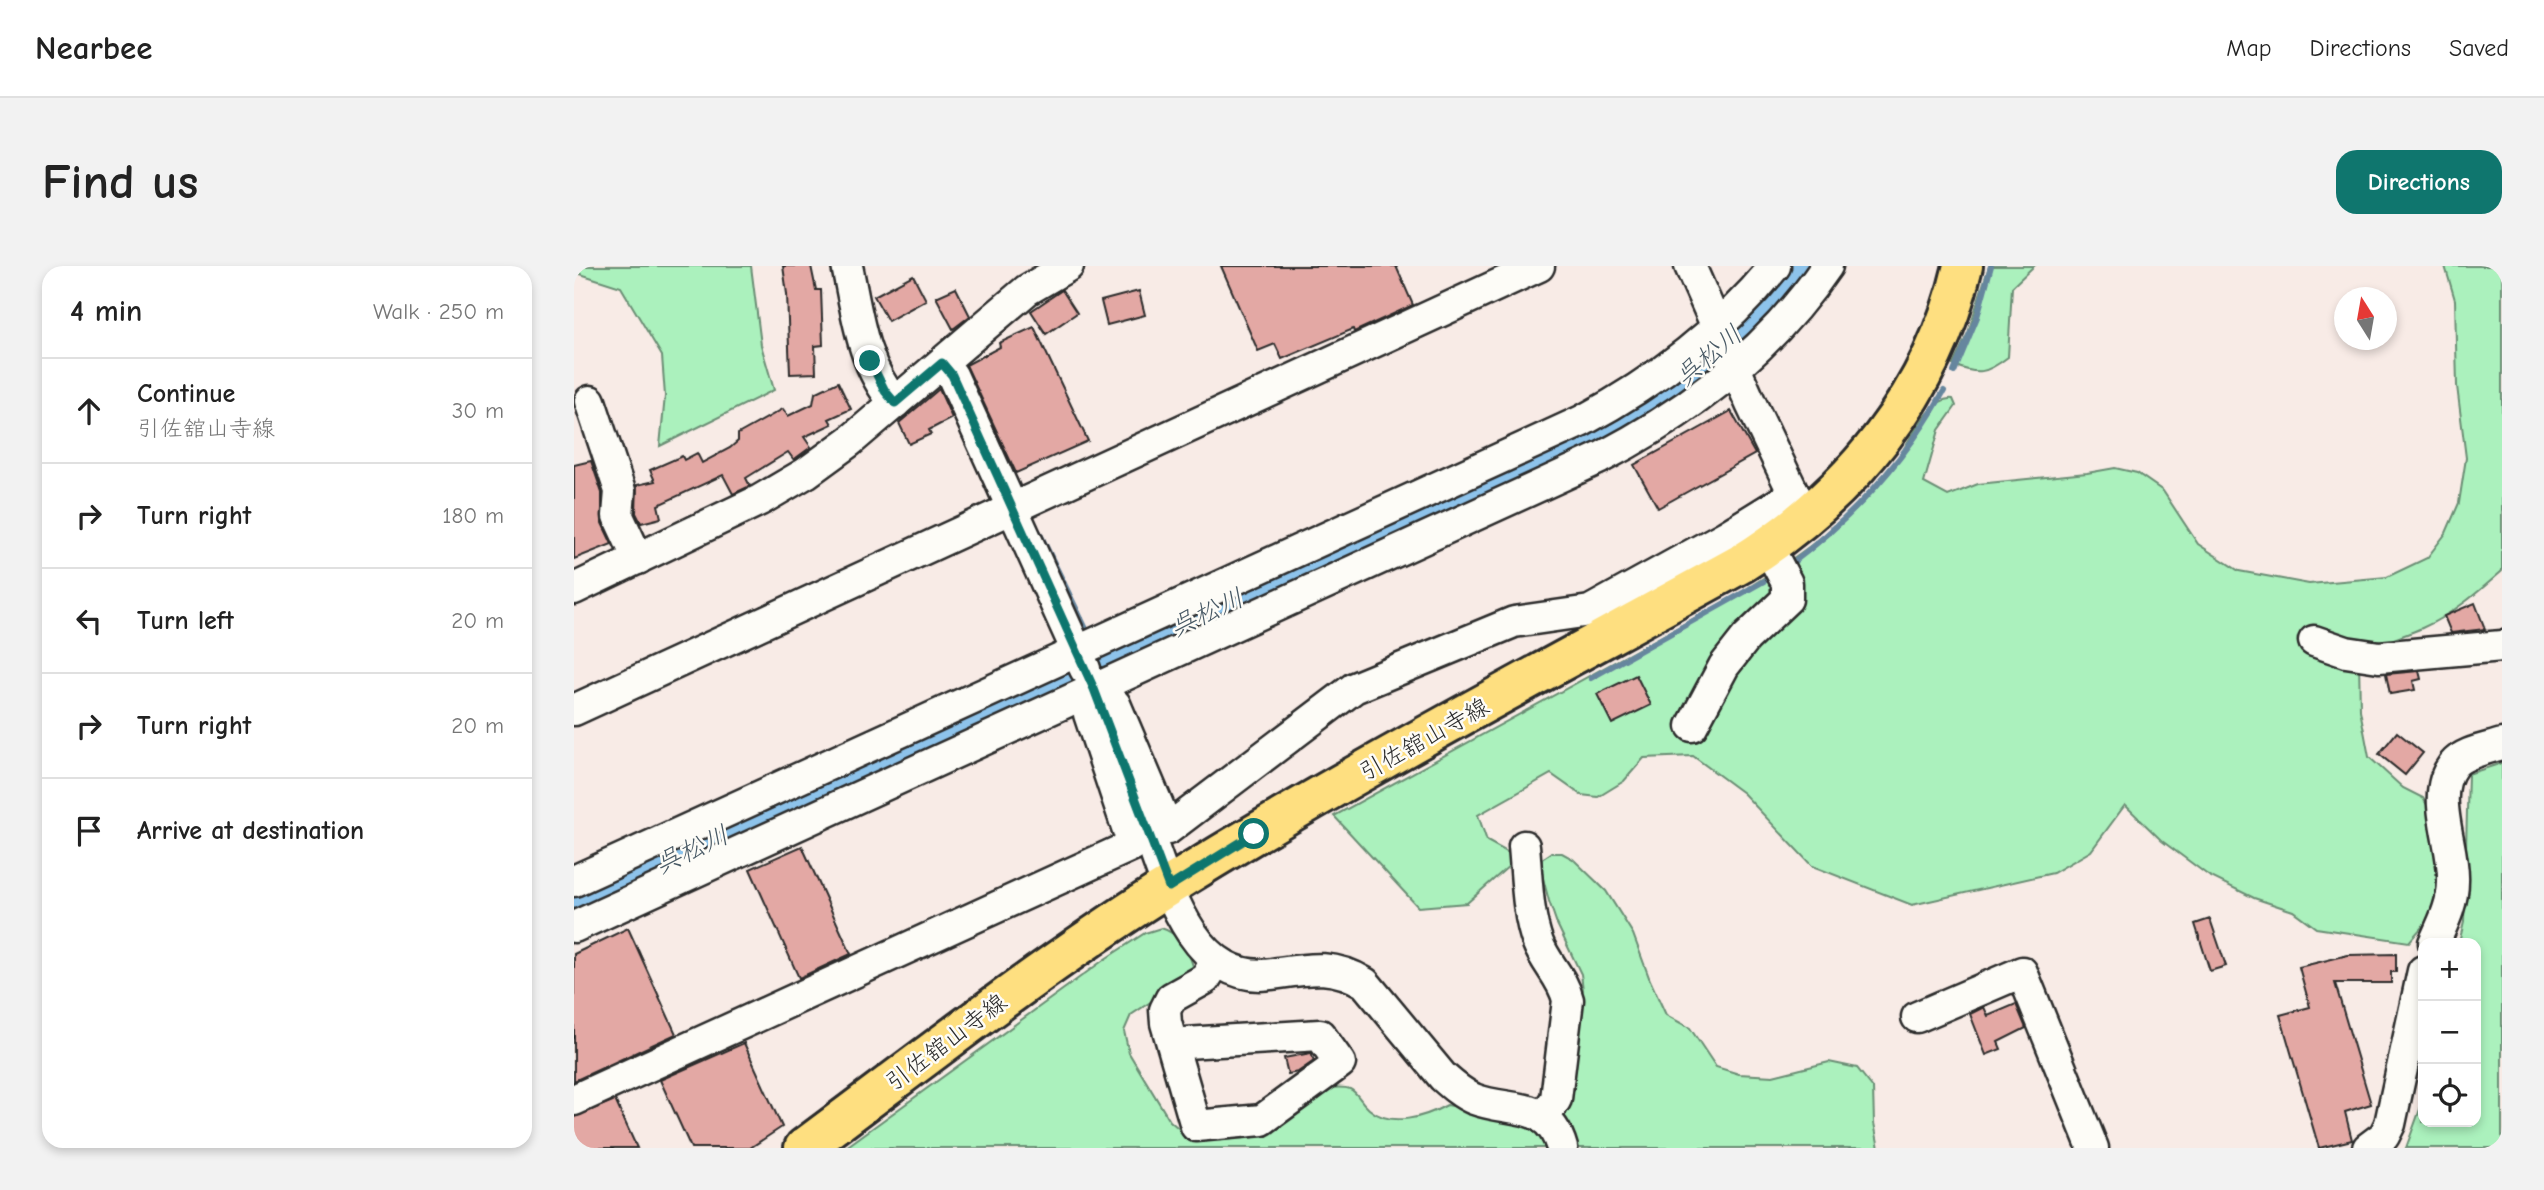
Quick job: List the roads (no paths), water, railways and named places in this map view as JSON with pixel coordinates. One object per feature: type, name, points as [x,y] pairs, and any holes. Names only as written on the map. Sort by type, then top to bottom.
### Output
[{"type":"main road","name":"引佐舘山寺線","points":[[804,1148],[1034,977],[1169,887],[1301,806],[1768,547],[1802,505],[1848,480],[1909,399],[1939,339],[1963,266]]},
{"type":"street","points":[[847,266],[870,361],[885,391],[895,403]]},
{"type":"street","points":[[574,589],[783,487],[829,457],[1027,290],[1068,266]]},
{"type":"street","points":[[574,710],[1539,266]]},
{"type":"street","points":[[1096,694],[1115,704],[1168,829],[1354,688],[1514,622],[1590,611],[1726,536],[1802,505],[1734,365],[1690,266]]},
{"type":"street","points":[[574,881],[1582,421],[1647,384],[1719,332],[1775,266]]},
{"type":"street","points":[[574,927],[1096,694],[1600,458],[1670,418],[1734,365],[1791,313],[1827,266]]},
{"type":"street","points":[[942,363],[952,375],[1078,653],[1096,694],[1174,903],[1200,946],[1216,962],[1229,970],[1248,975],[1328,968],[1348,972],[1365,983],[1443,1077],[1457,1090],[1494,1105],[1515,1106],[1534,1112],[1549,1122],[1559,1136],[1562,1148]]},
{"type":"street","points":[[590,401],[620,491],[618,516],[638,559]]},
{"type":"street","points":[[1692,726],[1729,659],[1746,638],[1787,598],[1787,583],[1768,547]]},
{"type":"street","points":[[2314,641],[2346,652],[2379,657],[2502,646]]},
{"type":"street","points":[[574,1100],[1133,845],[1089,714],[1096,694]]},
{"type":"street","points":[[2436,938],[2450,904],[2454,880],[2441,795],[2448,774],[2459,759],[2502,744]]},
{"type":"street","points":[[1524,846],[1534,930],[1544,955],[1565,987],[1568,1000],[1556,1100],[1543,1118]]},
{"type":"street","points":[[1173,1046],[1320,1035],[1340,1063],[1262,1120],[1196,1126],[1166,1023],[1166,1010],[1171,998],[1205,979],[1216,962]]},
{"type":"street","points":[[1917,1017],[2022,972],[2093,1148]]},
{"type":"street","points":[[2368,1148],[2384,1136],[2390,1124],[2418,994]]},
{"type":"waterway","name":"呉松川","points":[[574,904],[1591,439],[1650,405],[1706,365],[1757,319],[1801,266]]},
{"type":"waterway","points":[[1954,372],[1977,317],[1991,266]]},
{"type":"waterway","points":[[1788,566],[1812,548],[1875,487],[1912,442],[1944,391]]},
{"type":"waterway","points":[[1039,532],[1088,633]]},
{"type":"waterway","points":[[1591,678],[1773,576]]},
{"type":"waterway","points":[[1097,651],[1102,662]]},
{"type":"waterway","points":[[1110,659],[1115,670]]}]
